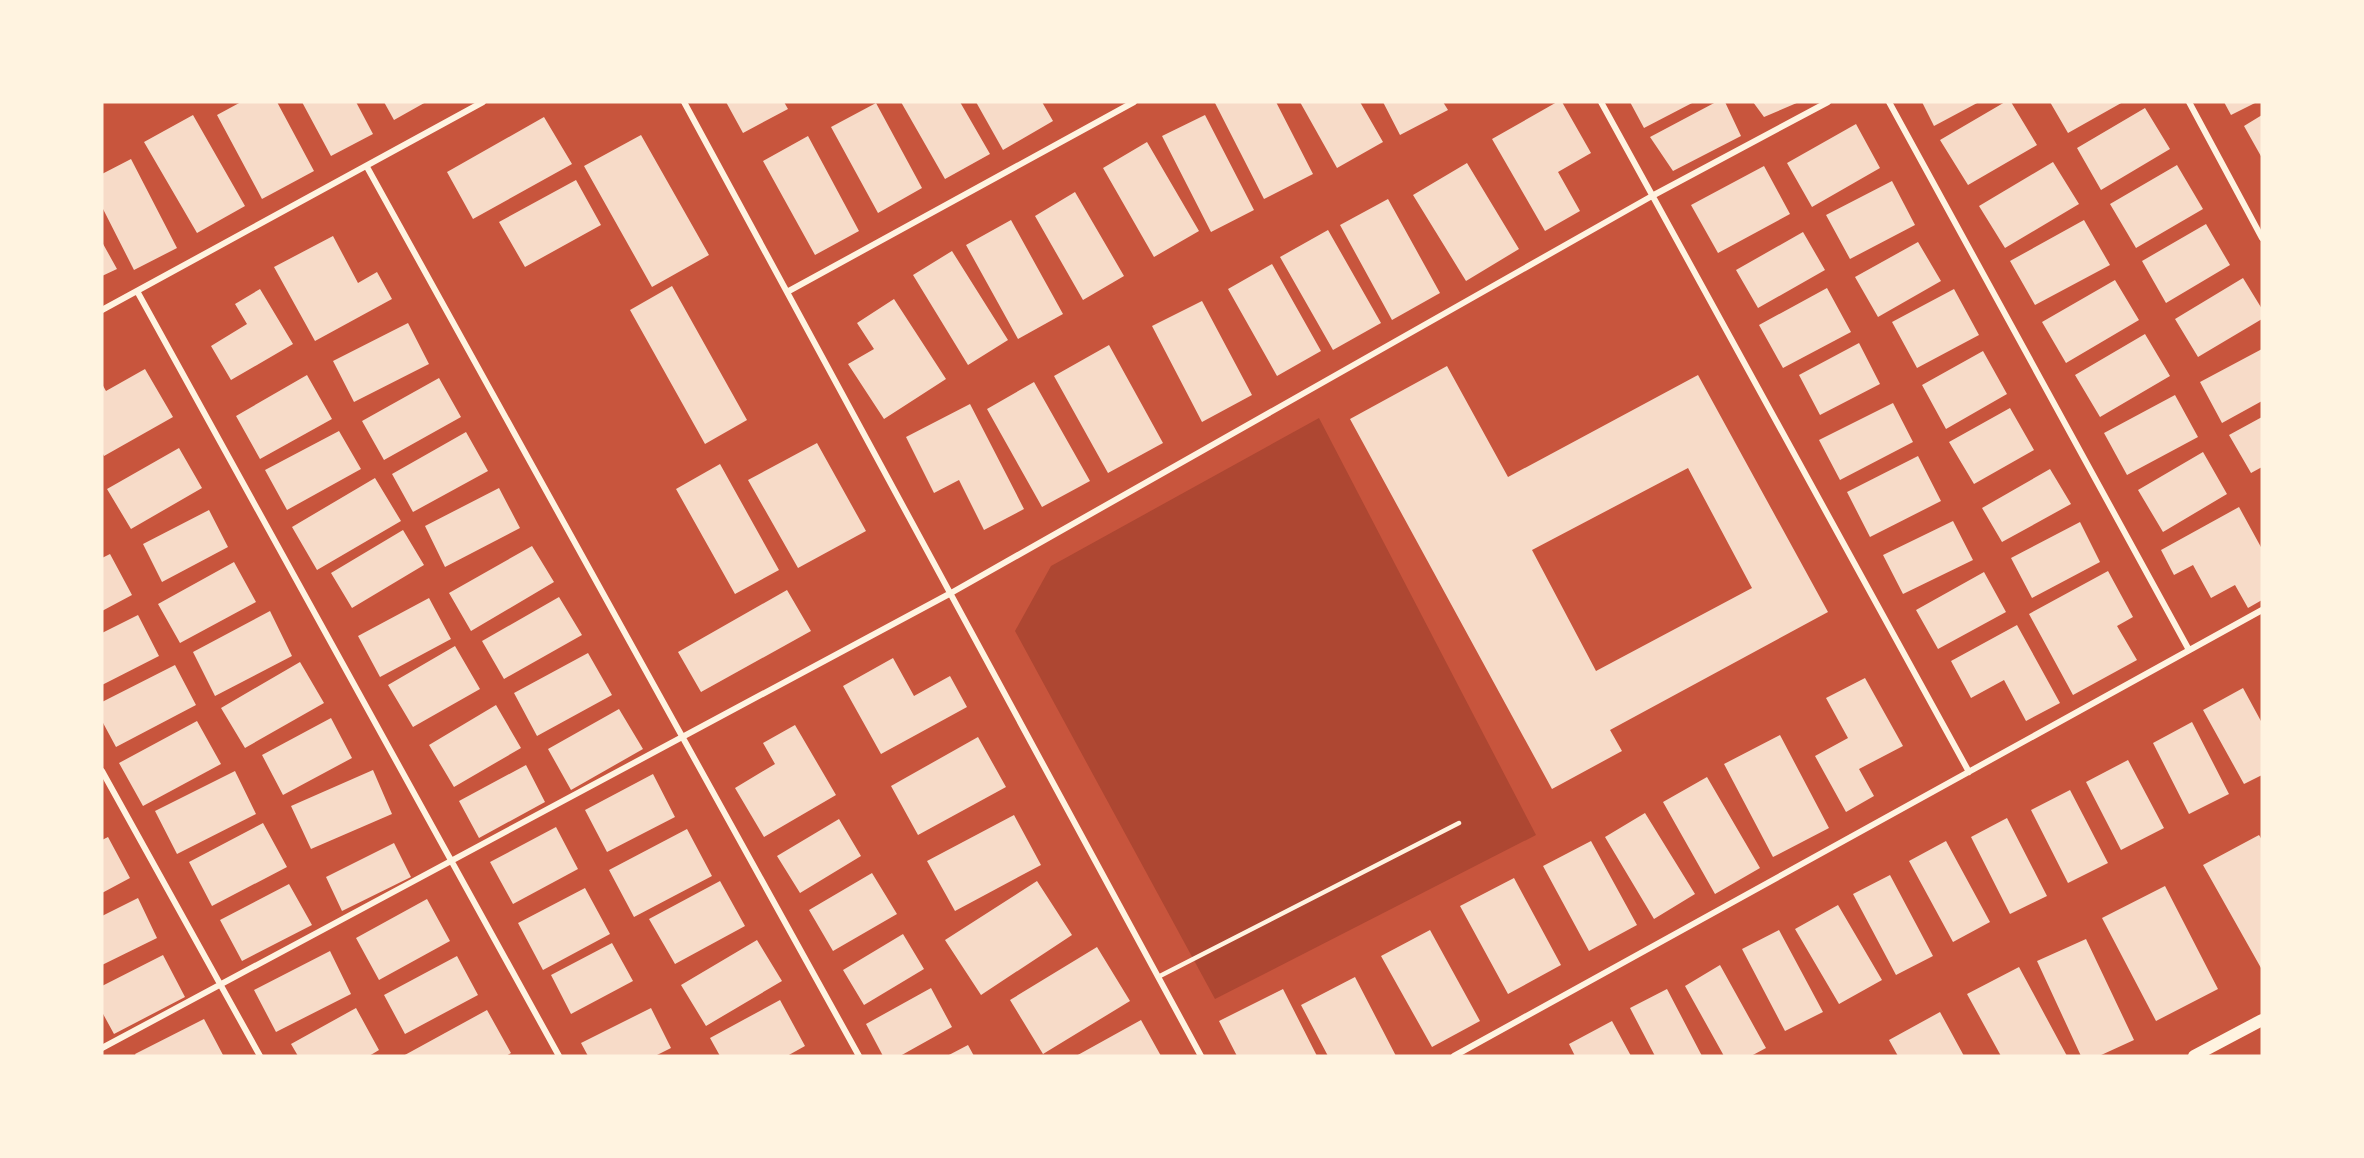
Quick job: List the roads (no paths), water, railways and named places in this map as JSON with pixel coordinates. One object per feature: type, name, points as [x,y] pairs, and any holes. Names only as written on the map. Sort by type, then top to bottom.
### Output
[{"type":"main road","points":[[2194,1056],[2262,1020]]},
{"type":"street","points":[[102,310],[483,102]]},
{"type":"street","points":[[684,102],[1201,1056]]},
{"type":"street","points":[[787,292],[1134,102]]},
{"type":"street","points":[[1601,102],[1969,772]]},
{"type":"street","points":[[102,1048],[951,593],[1652,196],[1828,102]]},
{"type":"street","points":[[1889,102],[2189,650]]},
{"type":"street","points":[[2189,102],[2262,238]]},
{"type":"street","points":[[367,167],[858,1056]]},
{"type":"street","points":[[137,291],[559,1056]]},
{"type":"street","points":[[1454,1056],[2262,610]]},
{"type":"street","points":[[102,771],[260,1056]]},
{"type":"lane","points":[[1158,977],[1459,823]]}]
